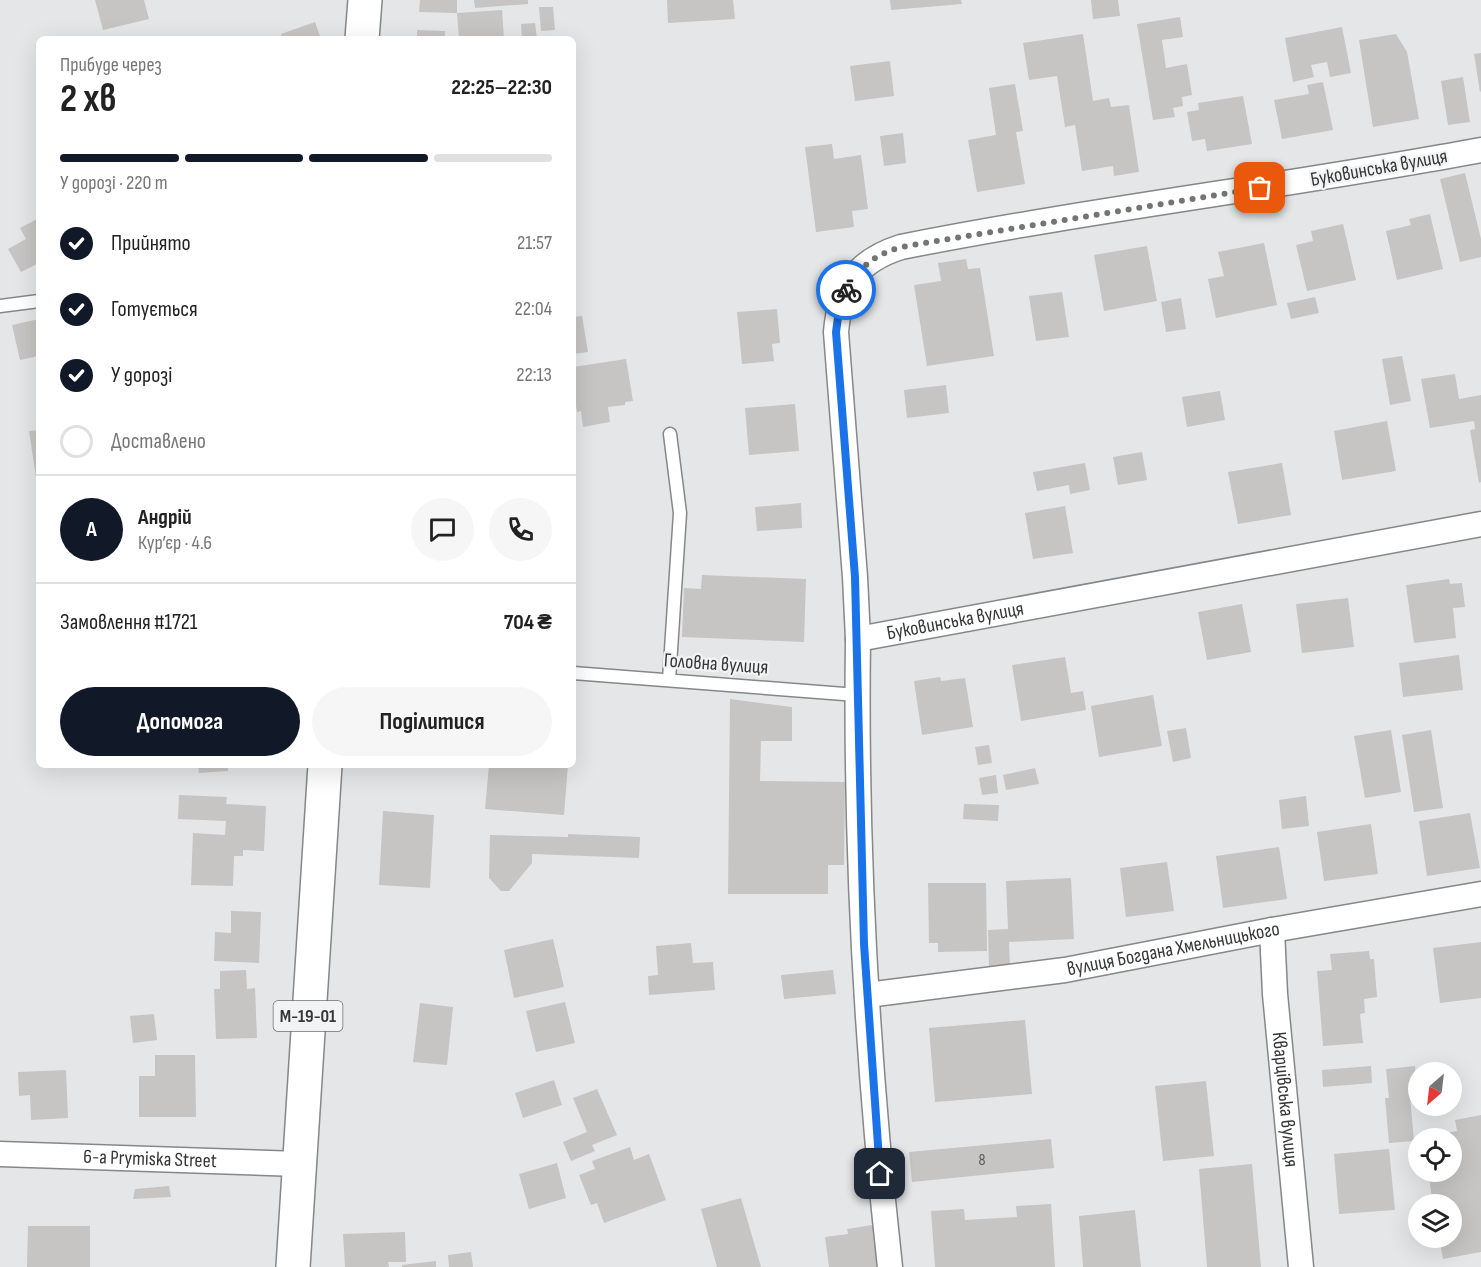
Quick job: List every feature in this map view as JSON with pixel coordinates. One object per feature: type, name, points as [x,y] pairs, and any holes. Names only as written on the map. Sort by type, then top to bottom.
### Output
[{"type":"main road","points":[[362,36],[365,0]]},
{"type":"main road","name":"М-19-01","points":[[293,1267],[325,768]]},
{"type":"street","name":"Буковинська вулиця","points":[[1481,150],[1384,168],[946,238],[893,249],[873,258],[854,277],[843,296],[836,332],[858,639],[1481,524]]},
{"type":"street","points":[[858,639],[857,694],[864,944],[880,1174],[890,1267]]},
{"type":"street","name":"вулиця Богдана Хмельницького","points":[[867,995],[1065,970],[1272,930],[1481,894]]},
{"type":"street","name":"Кварцівська вулиця","points":[[1272,930],[1275,994],[1301,1267]]},
{"type":"street","name":"6-a Prymiska Street","points":[[0,1154],[298,1164]]},
{"type":"lane","points":[[0,306],[36,301]]},
{"type":"lane","points":[[669,680],[680,523],[670,434]]},
{"type":"lane","name":"Головна вулиця","points":[[576,672],[857,694]]},
{"type":"building","points":[[95,0],[144,0],[149,19],[103,30]]},
{"type":"building","points":[[420,0],[457,0],[457,13],[419,12]]},
{"type":"building","points":[[474,0],[528,0],[528,4],[475,8]]},
{"type":"building","points":[[667,0],[733,0],[735,19],[668,23]]},
{"type":"building","points":[[890,0],[961,0],[962,4],[891,10]]},
{"type":"building","points":[[1091,0],[1118,0],[1120,16],[1093,19]]},
{"type":"building","points":[[539,7],[553,7],[555,30],[541,31]]},
{"type":"building","points":[[502,10],[504,36],[459,36],[457,13]]},
{"type":"building","points":[[1180,17],[1183,37],[1162,40],[1166,68],[1187,64],[1192,95],[1182,97],[1183,106],[1173,108],[1175,117],[1153,120],[1137,24]]},
{"type":"building","points":[[315,22],[320,36],[281,36],[281,34]]},
{"type":"building","points":[[535,23],[537,36],[522,36],[521,24]]},
{"type":"building","points":[[1342,27],[1351,73],[1330,77],[1327,62],[1311,65],[1314,77],[1293,82],[1285,38]]},
{"type":"building","points":[[417,30],[445,31],[445,36],[417,36]]},
{"type":"building","points":[[1083,34],[1093,101],[1109,98],[1111,107],[1129,105],[1139,172],[1114,176],[1113,166],[1082,171],[1075,125],[1065,127],[1057,76],[1029,80],[1023,43]]},
{"type":"building","points":[[1396,34],[1407,52],[1419,119],[1373,127],[1359,40]]},
{"type":"building","points":[[1481,53],[1481,91],[1480,92],[1474,54]]},
{"type":"building","points":[[890,61],[894,96],[855,101],[850,66]]},
{"type":"building","points":[[1463,77],[1470,122],[1448,125],[1441,81]]},
{"type":"building","points":[[1323,82],[1333,130],[1282,139],[1274,100],[1309,94],[1307,85]]},
{"type":"building","points":[[1015,84],[1023,131],[1016,132],[1025,184],[977,192],[968,140],[996,135],[989,88]]},
{"type":"building","points":[[1243,96],[1252,144],[1207,151],[1205,139],[1192,141],[1187,112],[1199,110],[1198,103]]},
{"type":"building","points":[[903,133],[906,163],[884,166],[880,136]]},
{"type":"building","points":[[832,144],[834,159],[861,155],[868,209],[852,211],[854,227],[816,232],[805,147]]},
{"type":"building","points":[[1465,173],[1481,239],[1481,257],[1460,262],[1440,179]]},
{"type":"building","points":[[1430,214],[1443,269],[1397,280],[1386,231],[1411,225],[1409,219]]},
{"type":"building","points":[[36,220],[36,264],[21,272],[8,249],[26,239],[20,228]]},
{"type":"building","points":[[1343,224],[1356,280],[1307,291],[1296,245],[1313,241],[1311,231]]},
{"type":"building","points":[[1264,243],[1277,305],[1216,318],[1208,279],[1224,276],[1218,252]]},
{"type":"building","points":[[1147,246],[1157,301],[1104,311],[1094,255]]},
{"type":"building","points":[[966,259],[968,269],[980,268],[994,356],[927,366],[914,285],[941,281],[938,263]]},
{"type":"building","points":[[1062,292],[1069,337],[1036,341],[1029,296]]},
{"type":"building","points":[[1315,297],[1319,313],[1291,319],[1287,303]]},
{"type":"building","points":[[1181,298],[1186,329],[1166,332],[1161,302]]},
{"type":"building","points":[[777,309],[780,343],[772,344],[774,361],[742,364],[737,312]]},
{"type":"building","points":[[582,316],[588,352],[576,354],[576,317]]},
{"type":"building","points":[[36,320],[36,357],[20,360],[12,325]]},
{"type":"building","points":[[1402,356],[1411,401],[1390,405],[1382,359]]},
{"type":"building","points":[[626,359],[633,401],[625,402],[625,405],[608,407],[610,422],[583,427],[581,411],[577,412],[576,406],[576,367]]},
{"type":"building","points":[[1455,374],[1459,399],[1481,395],[1481,482],[1479,483],[1470,430],[1475,429],[1474,421],[1430,428],[1421,379]]},
{"type":"building","points":[[946,385],[949,413],[907,418],[904,390]]},
{"type":"building","points":[[1220,391],[1225,420],[1187,427],[1182,397]]},
{"type":"building","points":[[795,404],[799,451],[749,455],[745,408]]},
{"type":"building","points":[[1387,421],[1396,471],[1342,480],[1334,431]]},
{"type":"building","points":[[36,430],[36,477],[29,431]]},
{"type":"building","points":[[1142,452],[1147,480],[1118,485],[1113,457]]},
{"type":"building","points":[[1085,463],[1090,490],[1070,494],[1069,485],[1037,491],[1033,472]]},
{"type":"building","points":[[1282,463],[1291,515],[1238,524],[1228,472]]},
{"type":"building","points":[[801,503],[802,528],[757,531],[755,507]]},
{"type":"building","points":[[1065,506],[1073,553],[1033,559],[1025,513]]},
{"type":"building","points":[[702,575],[806,579],[804,642],[682,637],[684,588],[701,589]]},
{"type":"building","points":[[1449,579],[1450,584],[1462,583],[1465,607],[1453,608],[1456,638],[1414,643],[1406,585]]},
{"type":"building","points":[[1348,598],[1354,647],[1302,653],[1296,604]]},
{"type":"building","points":[[1242,604],[1251,652],[1207,660],[1198,612]]},
{"type":"building","points":[[1459,655],[1463,690],[1403,697],[1399,663]]},
{"type":"building","points":[[1065,657],[1071,693],[1083,691],[1086,710],[1021,721],[1012,665]]},
{"type":"building","points":[[940,677],[941,681],[965,678],[973,727],[922,735],[914,681]]},
{"type":"building","points":[[1153,695],[1162,746],[1099,757],[1091,706]]},
{"type":"building","points":[[730,699],[792,707],[792,741],[761,741],[760,781],[845,782],[844,865],[828,865],[828,894],[728,894]]},
{"type":"building","points":[[1186,728],[1191,758],[1173,762],[1167,731]]},
{"type":"building","points":[[1391,730],[1401,792],[1365,798],[1354,736]]},
{"type":"building","points":[[1431,730],[1443,808],[1414,812],[1402,735]]},
{"type":"building","points":[[989,745],[992,763],[978,765],[975,747]]},
{"type":"building","points":[[198,768],[228,768],[228,771],[199,773]]},
{"type":"building","points":[[489,768],[568,768],[564,815],[485,809]]},
{"type":"building","points":[[1035,768],[1039,784],[1006,790],[1003,775]]},
{"type":"building","points":[[996,775],[998,793],[982,795],[979,778]]},
{"type":"building","points":[[179,795],[227,797],[226,804],[266,806],[264,851],[243,850],[243,856],[234,856],[233,886],[191,885],[193,833],[225,835],[226,821],[178,819]]},
{"type":"building","points":[[1306,796],[1309,826],[1282,829],[1279,800]]},
{"type":"building","points":[[964,804],[999,805],[998,821],[963,819]]},
{"type":"building","points":[[383,811],[434,815],[430,888],[379,885]]},
{"type":"building","points":[[1470,813],[1480,868],[1427,876],[1419,821]]},
{"type":"building","points":[[1371,824],[1378,874],[1324,881],[1317,832]]},
{"type":"building","points":[[568,834],[640,837],[639,858],[532,854],[532,863],[509,891],[501,891],[489,878],[490,835],[568,837]]},
{"type":"building","points":[[1279,847],[1287,899],[1223,908],[1216,856]]},
{"type":"building","points":[[1167,862],[1174,911],[1126,917],[1120,868]]},
{"type":"building","points":[[1071,878],[1074,939],[1009,942],[1010,967],[989,968],[988,930],[1008,929],[1006,881]]},
{"type":"building","points":[[928,883],[986,883],[987,951],[938,952],[938,943],[929,943]]},
{"type":"building","points":[[231,911],[261,912],[259,963],[214,961],[215,932],[231,933]]},
{"type":"building","points":[[553,939],[564,987],[514,998],[504,950]]},
{"type":"building","points":[[1481,942],[1481,998],[1440,1003],[1433,948]]},
{"type":"building","points":[[691,943],[693,963],[713,962],[715,990],[649,995],[648,976],[658,975],[656,946]]},
{"type":"building","points":[[1369,951],[1370,959],[1374,959],[1377,997],[1364,999],[1365,1013],[1360,1014],[1363,1043],[1323,1046],[1317,971],[1332,970],[1330,954]]},
{"type":"building","points":[[246,970],[247,989],[255,988],[257,1038],[216,1039],[214,989],[220,989],[220,971]]},
{"type":"building","points":[[833,970],[836,994],[784,999],[781,975]]},
{"type":"building","points":[[565,1002],[575,1043],[536,1052],[526,1011]]},
{"type":"building","points":[[420,1003],[453,1007],[447,1065],[413,1062]]},
{"type":"building","points":[[154,1014],[157,1040],[133,1043],[130,1016]]},
{"type":"building","points":[[1025,1020],[1032,1094],[935,1102],[929,1028]]},
{"type":"building","points":[[155,1055],[195,1055],[196,1117],[139,1117],[139,1076],[155,1076]]},
{"type":"building","points":[[1371,1066],[1372,1083],[1323,1087],[1322,1070]]},
{"type":"building","points":[[1408,1067],[1408,1116],[1412,1116],[1413,1128],[1408,1128],[1408,1141],[1389,1143],[1385,1098],[1389,1098],[1386,1069]]},
{"type":"building","points":[[66,1070],[68,1118],[31,1120],[30,1095],[19,1096],[18,1072]]},
{"type":"building","points":[[554,1080],[562,1105],[523,1118],[515,1093]]},
{"type":"building","points":[[1206,1081],[1214,1156],[1163,1161],[1155,1086]]},
{"type":"building","points":[[597,1089],[617,1135],[592,1145],[595,1151],[571,1161],[563,1142],[587,1132],[573,1098]]},
{"type":"building","points":[[1481,1115],[1481,1252],[1443,1259],[1441,1248],[1462,1248],[1462,1194],[1431,1194],[1430,1182],[1462,1182],[1462,1128],[1456,1128],[1455,1120]]},
{"type":"building","points":[[1051,1139],[1054,1168],[912,1182],[909,1152]]},
{"type":"building","points":[[630,1147],[634,1160],[649,1154],[666,1200],[604,1223],[597,1203],[591,1205],[579,1175],[595,1169],[592,1161]]},
{"type":"building","points":[[1389,1149],[1395,1210],[1339,1214],[1334,1154]]},
{"type":"building","points":[[557,1163],[566,1198],[529,1209],[519,1174]]},
{"type":"building","points":[[1252,1164],[1261,1267],[1207,1267],[1199,1169]]},
{"type":"building","points":[[169,1186],[171,1197],[133,1199],[135,1189]]},
{"type":"building","points":[[741,1198],[761,1267],[717,1267],[701,1209]]},
{"type":"building","points":[[1051,1204],[1055,1267],[935,1267],[931,1211],[964,1209],[965,1220],[1017,1217],[1016,1206]]},
{"type":"building","points":[[1135,1210],[1141,1267],[1083,1267],[1079,1216]]},
{"type":"building","points":[[878,1224],[885,1267],[829,1267],[825,1237],[848,1234],[847,1229]]},
{"type":"building","points":[[28,1226],[90,1226],[90,1267],[27,1267]]},
{"type":"building","points":[[405,1232],[406,1262],[388,1262],[389,1267],[345,1267],[343,1234]]},
{"type":"building","points":[[471,1252],[473,1267],[449,1267],[448,1255]]},
{"type":"building","points":[[436,1261],[436,1267],[402,1267],[402,1265]]},
{"type":"way so far","points":[[846,290],[854,277],[873,258],[901,247],[1260,188]]},
{"type":"route","points":[[846,290],[840,303],[836,332],[855,577],[864,944],[880,1174]]}]
